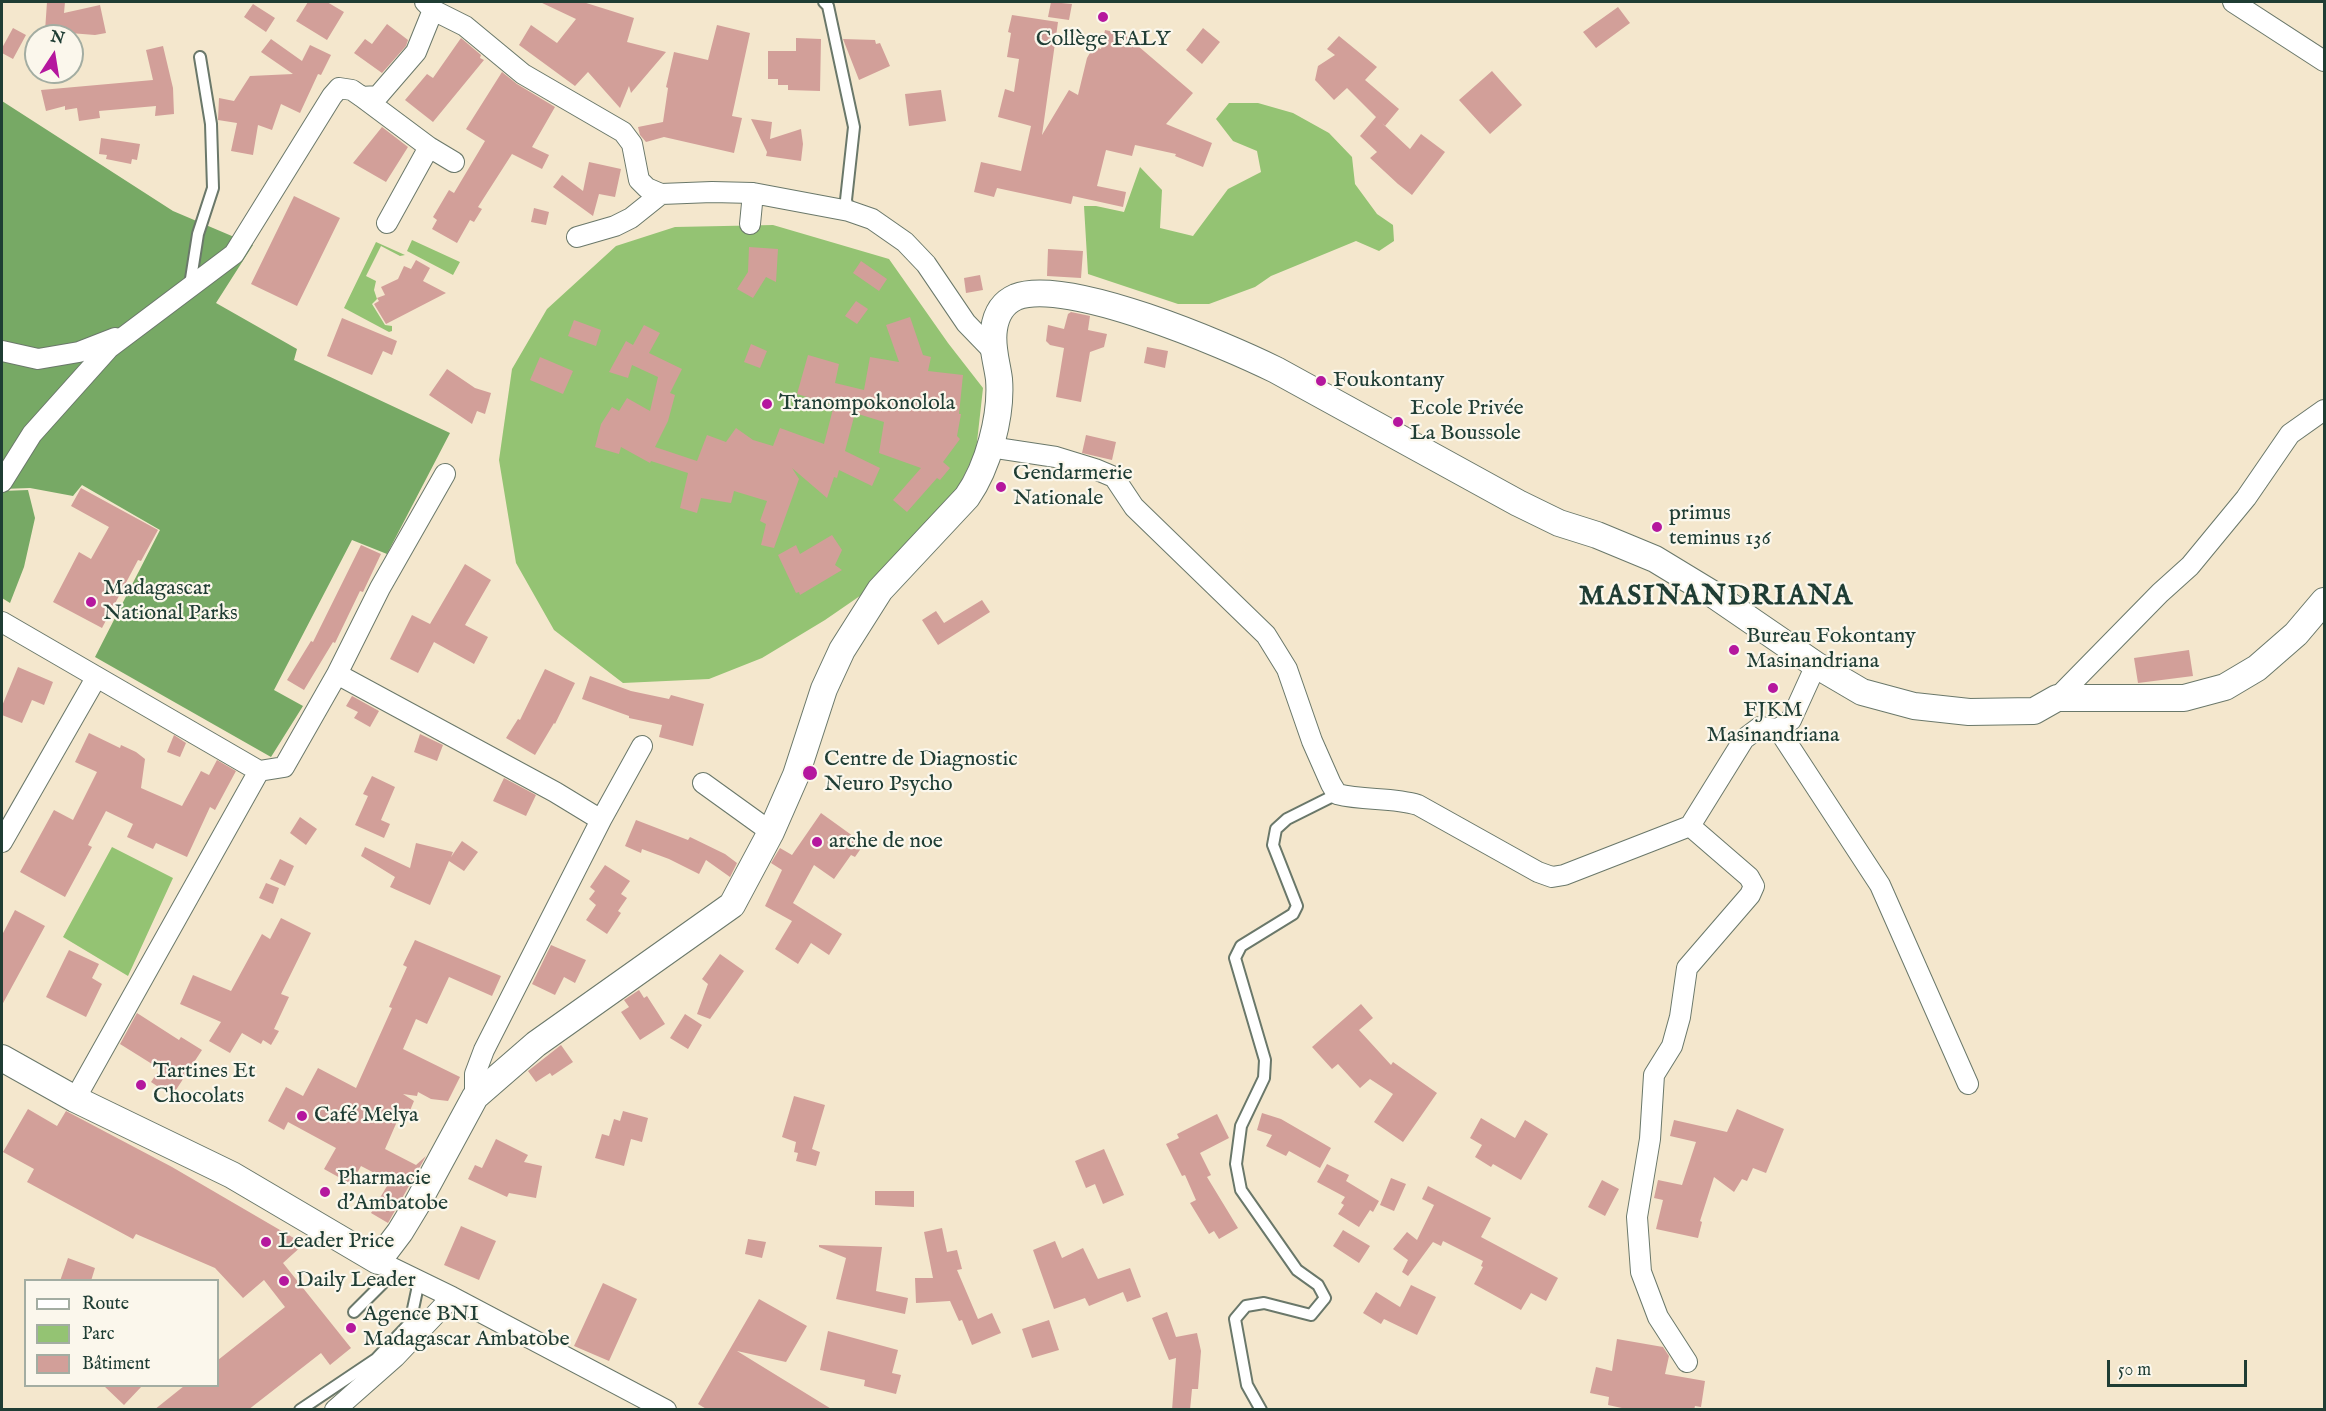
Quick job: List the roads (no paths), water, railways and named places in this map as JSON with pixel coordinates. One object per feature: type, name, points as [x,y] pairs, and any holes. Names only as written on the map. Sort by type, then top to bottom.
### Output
[{"type":"street","points":[[2233,2],[2325,62]]},
{"type":"street","points":[[362,97],[378,96],[416,52],[429,6],[465,26],[523,74],[623,132],[632,144],[639,180],[647,188],[661,194],[753,193],[849,211],[872,219],[905,242],[926,264],[966,323],[995,353]]},
{"type":"street","points":[[2,482],[33,434],[109,348],[234,254],[339,88],[346,88],[362,97],[429,147],[454,162]]},
{"type":"street","points":[[387,222],[429,147]]},
{"type":"street","points":[[750,224],[753,193]]},
{"type":"street","points":[[577,237],[623,222],[661,194]]},
{"type":"street","points":[[387,1265],[400,1232],[475,1097],[536,1044],[732,904],[771,832],[796,775],[824,689],[843,650],[880,590],[968,497],[979,480],[990,447],[998,400],[999,380],[993,331],[998,313],[1005,303],[1017,297],[1037,293],[1067,296],[1191,331],[1276,370],[1518,503],[1559,523],[1597,535],[1655,559],[1711,593],[1816,665],[1862,692],[1914,706],[1969,712],[2034,711],[2056,698],[2160,593],[2190,566],[2246,498],[2290,434],[2325,410]]},
{"type":"street","points":[[2,351],[38,359],[79,352],[129,333]]},
{"type":"street","points":[[990,447],[1056,457],[1114,477],[1134,507],[1266,635],[1287,669],[1312,741],[1337,794],[1403,801],[1418,805],[1501,852],[1552,877],[1564,875],[1690,826],[1744,739],[1760,727],[1778,729],[1791,720],[1816,665]]},
{"type":"street","points":[[2,622],[259,771],[284,767],[337,674],[380,588],[445,474]]},
{"type":"street","points":[[2056,698],[2184,698],[2225,687],[2257,668],[2296,634],[2325,601]]},
{"type":"street","points":[[337,674],[555,792],[602,820]]},
{"type":"street","points":[[2,842],[96,678]]},
{"type":"street","points":[[1778,729],[1880,885],[1968,1084]]},
{"type":"street","points":[[475,1097],[475,1074],[484,1050],[642,746]]},
{"type":"street","points":[[75,1099],[259,771]]},
{"type":"street","points":[[703,783],[771,832]]},
{"type":"street","points":[[1687,1362],[1658,1317],[1641,1272],[1637,1216],[1650,1139],[1654,1075],[1672,1046],[1680,1017],[1687,968],[1750,895],[1754,886],[1749,877],[1690,826]]},
{"type":"street","points":[[2,1058],[75,1099],[232,1175],[387,1265],[666,1410]]},
{"type":"street","points":[[335,1410],[395,1357],[452,1297]]},
{"type":"lane","points":[[824,2],[828,6],[854,128],[846,200],[849,211]]},
{"type":"lane","points":[[190,285],[198,234],[213,188],[212,124],[200,57]]},
{"type":"lane","points":[[1261,1410],[1247,1385],[1235,1319],[1246,1306],[1264,1303],[1311,1315],[1325,1298],[1318,1285],[1297,1270],[1241,1190],[1236,1164],[1241,1126],[1264,1078],[1265,1060],[1236,958],[1242,945],[1293,914],[1297,906],[1294,892],[1287,881],[1273,845],[1276,829],[1287,819],[1337,794]]},
{"type":"lane","points":[[354,1312],[387,1265]]},
{"type":"lane","points":[[300,1410],[376,1359],[410,1323],[419,1281]]},
{"type":"place","name":"Collège FALY","points":[[1103,17]]},
{"type":"place","name":"Foukontany","points":[[1321,381]]},
{"type":"place","name":"Tranompokonolola","points":[[767,404]]},
{"type":"place","name":"Ecole Privée La Boussole","points":[[1398,422]]},
{"type":"place","name":"Gendarmerie Nationale","points":[[1001,487]]},
{"type":"place","name":"primus teminus 136","points":[[1657,527]]},
{"type":"place","name":"Madagascar National Parks","points":[[91,602]]},
{"type":"place","name":"Bureau Fokontany Masinandriana","points":[[1734,650]]},
{"type":"place","name":"FJKM Masinandriana","points":[[1773,688]]},
{"type":"place","name":"Centre de Diagnostic Neuro Psycho","points":[[810,773]]},
{"type":"place","name":"arche de noe","points":[[817,842]]},
{"type":"place","name":"Tartines Et Chocolats","points":[[141,1085]]},
{"type":"place","name":"Café Melya","points":[[302,1116]]},
{"type":"place","name":"Pharmacie d'Ambatobe","points":[[325,1192]]},
{"type":"place","name":"Leader Price","points":[[266,1242]]},
{"type":"place","name":"Daily Leader","points":[[284,1281]]},
{"type":"place","name":"Agence BNI Madagascar Ambatobe","points":[[351,1328]]},
{"type":"district","name":"MASINANDRIANA","points":[[1716,598]]}]
